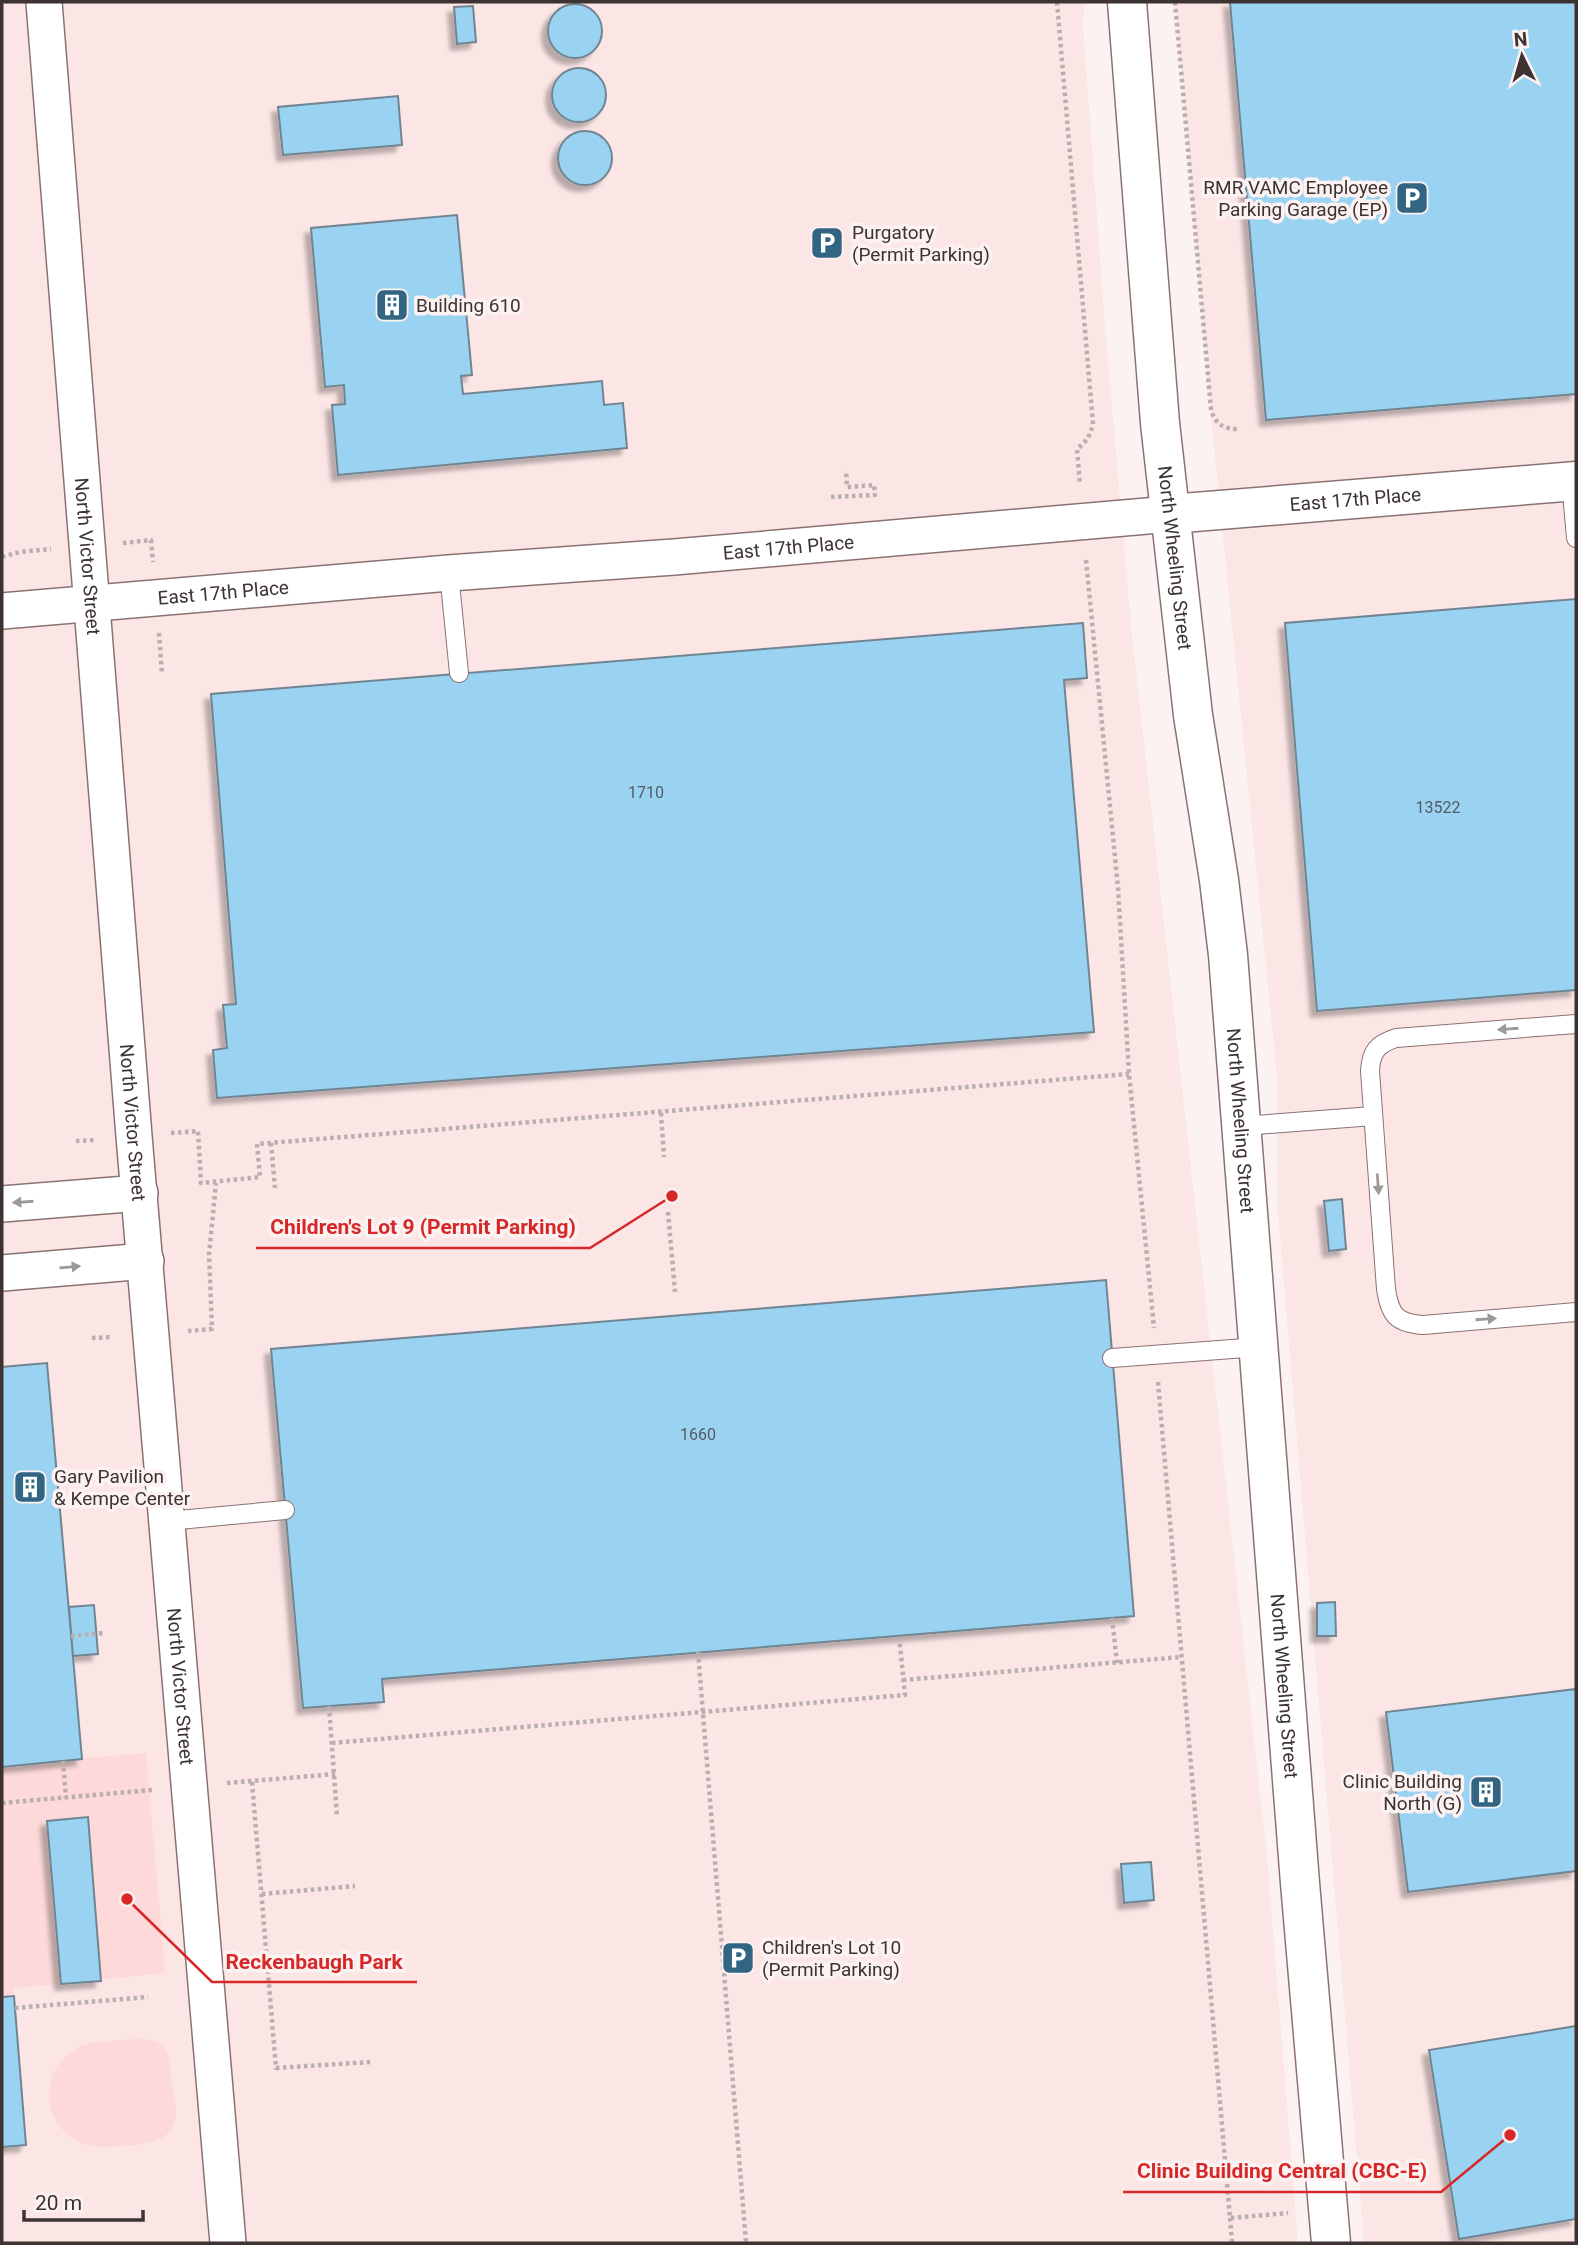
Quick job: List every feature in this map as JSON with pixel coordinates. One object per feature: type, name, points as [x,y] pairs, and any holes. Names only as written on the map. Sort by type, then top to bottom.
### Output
[{"type":"street","name":"North Victor Street","points":[[44,2],[228,2243]]},
{"type":"street","name":"North Wheeling Street","points":[[1126,2],[1160,423],[1195,736],[1225,929],[1301,1897],[1330,2227]]},
{"type":"street","name":"East 17th Place","points":[[2,611],[1573,481]]},
{"type":"street","points":[[2,1203],[140,1193]]},
{"type":"street","points":[[2,1273],[146,1261]]},
{"type":"lane","points":[[1573,481],[1576,538]]},
{"type":"lane","points":[[449,573],[459,673]]},
{"type":"lane","points":[[1576,1024],[1408,1035],[1385,1041],[1371,1058],[1370,1086],[1387,1289],[1390,1309],[1395,1316],[1401,1321],[1423,1325],[1576,1312]]},
{"type":"lane","points":[[1242,1126],[1373,1116]]},
{"type":"lane","points":[[1112,1358],[1259,1347]]},
{"type":"lane","points":[[168,1521],[285,1510]]},
{"type":"path","points":[[1057,2],[1093,424],[1086,442],[1077,449],[1080,484]]},
{"type":"path","points":[[1175,2],[1211,410],[1220,425],[1227,429],[1240,429]]},
{"type":"path","points":[[831,497],[875,495],[874,485],[847,487],[846,470]]},
{"type":"path","points":[[1086,559],[1118,888],[1129,1074],[1156,1355],[1232,2243]]},
{"type":"path","points":[[198,1131],[201,1184],[260,1177],[257,1144],[1129,1074]]},
{"type":"path","points":[[661,1113],[664,1157]]},
{"type":"path","points":[[271,1143],[275,1188]]},
{"type":"path","points":[[212,1329],[209,1254],[216,1183]]},
{"type":"path","points":[[668,1212],[676,1292]]},
{"type":"path","points":[[1112,1618],[1117,1663]]},
{"type":"path","points":[[71,1636],[104,1633]]},
{"type":"path","points":[[332,1743],[905,1695],[899,1635]]},
{"type":"path","points":[[698,1652],[746,2243]]},
{"type":"path","points":[[903,1680],[1182,1657]]},
{"type":"path","points":[[329,1706],[337,1816]]},
{"type":"path","points":[[63,1761],[66,1798]]},
{"type":"path","points":[[335,1774],[252,1782],[276,2068],[370,2062]]},
{"type":"path","points":[[2,1803],[128,1792]]},
{"type":"path","points":[[262,1894],[355,1886]]},
{"type":"path","points":[[15,2008],[148,1997]]},
{"type":"path","points":[[1230,2218],[1330,2227]]},
{"type":"shaded area","points":[[2,2],[1085,2],[1083,24],[1104,314],[1131,625],[1267,1856],[1298,2243],[2,2243]]},
{"type":"shaded area","points":[[1175,2],[1576,2],[1576,2243],[1364,2243],[1278,1213],[1277,1076],[1209,395]]},
{"type":"shaded area","points":[[146,1753],[165,1973],[14,1988],[14,1996],[2,1997],[2,1765]]},
{"type":"shaded area","points":[[137,2039],[156,2042],[167,2052],[176,2108],[170,2131],[158,2140],[135,2145],[96,2147],[73,2138],[61,2128],[50,2102],[54,2073],[62,2060],[74,2050],[88,2044]]},
{"type":"building","name":"RMR VAMC Employee Parking Garage (EP)","points":[[1230,2],[1576,2],[1576,394],[1266,420]]},
{"type":"building","points":[[575,4],[594,12],[602,31],[594,50],[575,58],[556,50],[548,31],[556,12]]},
{"type":"building","points":[[473,6],[476,42],[457,44],[454,7]]},
{"type":"building","points":[[579,68],[598,76],[606,95],[598,114],[579,122],[560,114],[552,95],[560,76]]},
{"type":"building","points":[[398,96],[402,145],[283,155],[278,107]]},
{"type":"building","points":[[585,131],[604,139],[612,158],[604,177],[585,185],[566,177],[558,158],[566,139]]},
{"type":"building","name":"Building 610","points":[[457,215],[472,375],[461,376],[463,394],[602,381],[604,405],[623,403],[627,448],[338,475],[332,405],[345,404],[344,385],[325,387],[311,228]]},
{"type":"building","points":[[1576,599],[1576,990],[1317,1011],[1285,623]]},
{"type":"building","points":[[1083,623],[1087,678],[1064,680],[1094,1032],[217,1098],[213,1050],[227,1048],[223,1005],[236,1004],[211,694]]},
{"type":"building","points":[[1342,1199],[1346,1249],[1329,1251],[1324,1201]]},
{"type":"building","points":[[1106,1280],[1134,1616],[382,1679],[384,1702],[303,1708],[271,1349]]},
{"type":"building","name":"Gary Pavilion & Kempe Center","points":[[47,1363],[82,1759],[2,1767],[2,1367]]},
{"type":"building","points":[[1335,1602],[1336,1636],[1317,1636],[1317,1603]]},
{"type":"building","points":[[94,1605],[98,1654],[73,1656],[69,1607]]},
{"type":"building","name":"Clinic Building North (G)","points":[[1576,1689],[1576,1871],[1408,1892],[1386,1712]]},
{"type":"building","points":[[88,1817],[101,1981],[61,1984],[47,1821]]},
{"type":"building","points":[[1151,1862],[1154,1900],[1124,1903],[1121,1864]]},
{"type":"building","points":[[14,1996],[26,2145],[2,2147],[2,1997]]},
{"type":"building","points":[[1576,2026],[1576,2219],[1459,2239],[1429,2050]]},
{"type":"place","name":"RMR VAMC Employee Parking Garage (EP)","points":[[1412,198]]},
{"type":"place","name":"Purgatory (Permit Parking)","points":[[827,243]]},
{"type":"place","name":"Building 610","points":[[392,305]]},
{"type":"place","name":"Children's Lot 9 (Permit Parking)","points":[[672,1196]]},
{"type":"place","name":"Gary Pavilion & Kempe Center","points":[[30,1487]]},
{"type":"place","name":"Clinic Building North (G)","points":[[1486,1792]]},
{"type":"place","name":"Reckenbaugh Park","points":[[127,1899]]},
{"type":"place","name":"Children's Lot 10 (Permit Parking)","points":[[738,1958]]},
{"type":"place","name":"Clinic Building Central (CBC-E)","points":[[1510,2135]]}]
